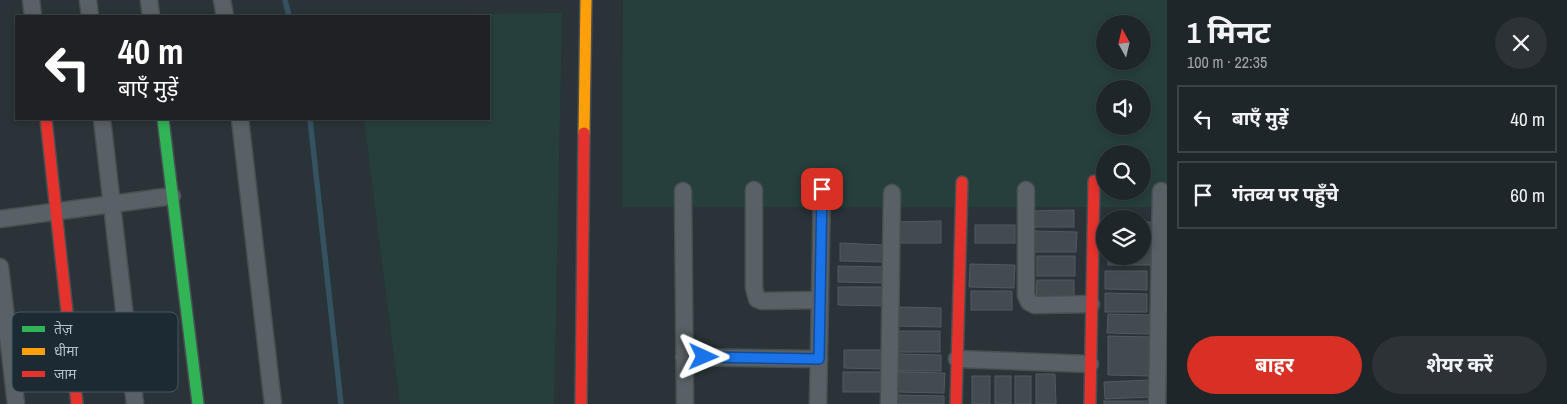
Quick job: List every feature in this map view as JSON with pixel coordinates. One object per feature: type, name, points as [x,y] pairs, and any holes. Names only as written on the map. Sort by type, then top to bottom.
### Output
[{"type":"street","points":[[31,0],[33,15]]},
{"type":"street","points":[[88,0],[90,15]]},
{"type":"street","points":[[149,0],[151,15]]},
{"type":"street","points":[[222,0],[224,15]]},
{"type":"street","points":[[581,404],[586,0]]},
{"type":"street","points":[[46,120],[67,312]]},
{"type":"street","points":[[102,120],[124,312]]},
{"type":"street","points":[[163,120],[198,404]]},
{"type":"street","points":[[240,120],[273,404]]},
{"type":"street","points":[[1090,404],[1094,181]]},
{"type":"street","points":[[956,404],[962,182]]},
{"type":"street","points":[[818,404],[822,189]]},
{"type":"street","points":[[754,190],[754,288],[757,299],[762,301],[820,300]]},
{"type":"street","points":[[1026,190],[1026,296],[1029,302],[1035,305],[1091,304]]},
{"type":"street","points":[[683,191],[685,404]]},
{"type":"street","points":[[1157,404],[1161,191]]},
{"type":"street","points":[[889,404],[892,193]]},
{"type":"street","points":[[0,218],[172,196]]},
{"type":"street","points":[[0,267],[12,370]]},
{"type":"street","points":[[684,357],[819,359]]},
{"type":"street","points":[[957,360],[1090,364]]},
{"type":"green space","points":[[623,0],[1167,0],[1167,207],[622,207]]},
{"type":"green space","points":[[562,13],[554,404],[400,404],[364,120],[490,120],[490,15],[351,15]]},
{"type":"building","points":[[1074,210],[1074,227],[1032,227],[1032,211]]},
{"type":"building","points":[[941,221],[941,243],[898,243],[898,222]]},
{"type":"building","points":[[1151,222],[1154,222],[1154,238],[1151,238]]},
{"type":"building","points":[[975,225],[1015,225],[1015,243],[975,243]]},
{"type":"building","points":[[1032,231],[1077,232],[1076,252],[1031,252]]},
{"type":"building","points":[[840,243],[883,245],[883,262],[840,261]]},
{"type":"building","points":[[1151,245],[1153,245],[1153,265],[1151,265]]},
{"type":"building","points":[[1037,256],[1075,256],[1075,276],[1037,276]]},
{"type":"building","points":[[970,264],[1015,265],[1014,288],[969,287]]},
{"type":"building","points":[[838,266],[884,267],[884,283],[838,282]]},
{"type":"building","points":[[1105,271],[1147,271],[1147,290],[1105,289]]},
{"type":"building","points":[[1037,280],[1074,280],[1074,300],[1036,299]]},
{"type":"building","points":[[838,287],[885,287],[885,306],[838,305]]},
{"type":"building","points":[[971,291],[1012,291],[1012,310],[971,310]]},
{"type":"building","points":[[1105,293],[1147,294],[1147,312],[1105,312]]},
{"type":"building","points":[[899,307],[941,308],[941,327],[898,326]]},
{"type":"building","points":[[1108,314],[1150,315],[1149,334],[1107,333]]},
{"type":"building","points":[[895,331],[940,331],[940,352],[895,352]]},
{"type":"building","points":[[1108,336],[1150,337],[1149,376],[1108,375]]},
{"type":"building","points":[[844,350],[884,350],[884,369],[844,368]]},
{"type":"building","points":[[898,354],[941,355],[941,371],[898,371]]},
{"type":"building","points":[[843,372],[885,372],[885,392],[843,392]]},
{"type":"building","points":[[898,372],[945,373],[944,393],[897,392]]},
{"type":"building","points":[[1036,374],[1055,374],[1056,404],[1036,404]]},
{"type":"building","points":[[972,376],[990,376],[990,404],[972,404]]},
{"type":"building","points":[[995,376],[1011,376],[1011,404],[995,404]]},
{"type":"building","points":[[1015,376],[1031,376],[1031,404],[1015,404]]},
{"type":"building","points":[[1150,380],[1151,397],[1105,399],[1104,382]]},
{"type":"building","points":[[897,395],[944,396],[944,404],[897,404]]},
{"type":"building","points":[[1104,401],[1149,401],[1149,404],[1104,404]]},
{"type":"waterway","points":[[285,0],[289,15]]},
{"type":"waterway","points":[[310,120],[341,404]]},
{"type":"traffic: fast","points":[[163,120],[198,404]]},
{"type":"traffic: slow","points":[[584,133],[586,0]]},
{"type":"traffic: jam","points":[[46,120],[67,312]]},
{"type":"traffic: jam","points":[[581,404],[584,133]]},
{"type":"traffic: jam","points":[[1090,404],[1094,181]]},
{"type":"traffic: jam","points":[[956,404],[962,182]]},
{"type":"traffic: jam","points":[[76,392],[77,404]]},
{"type":"route","points":[[704,357],[819,359],[822,189]]}]
